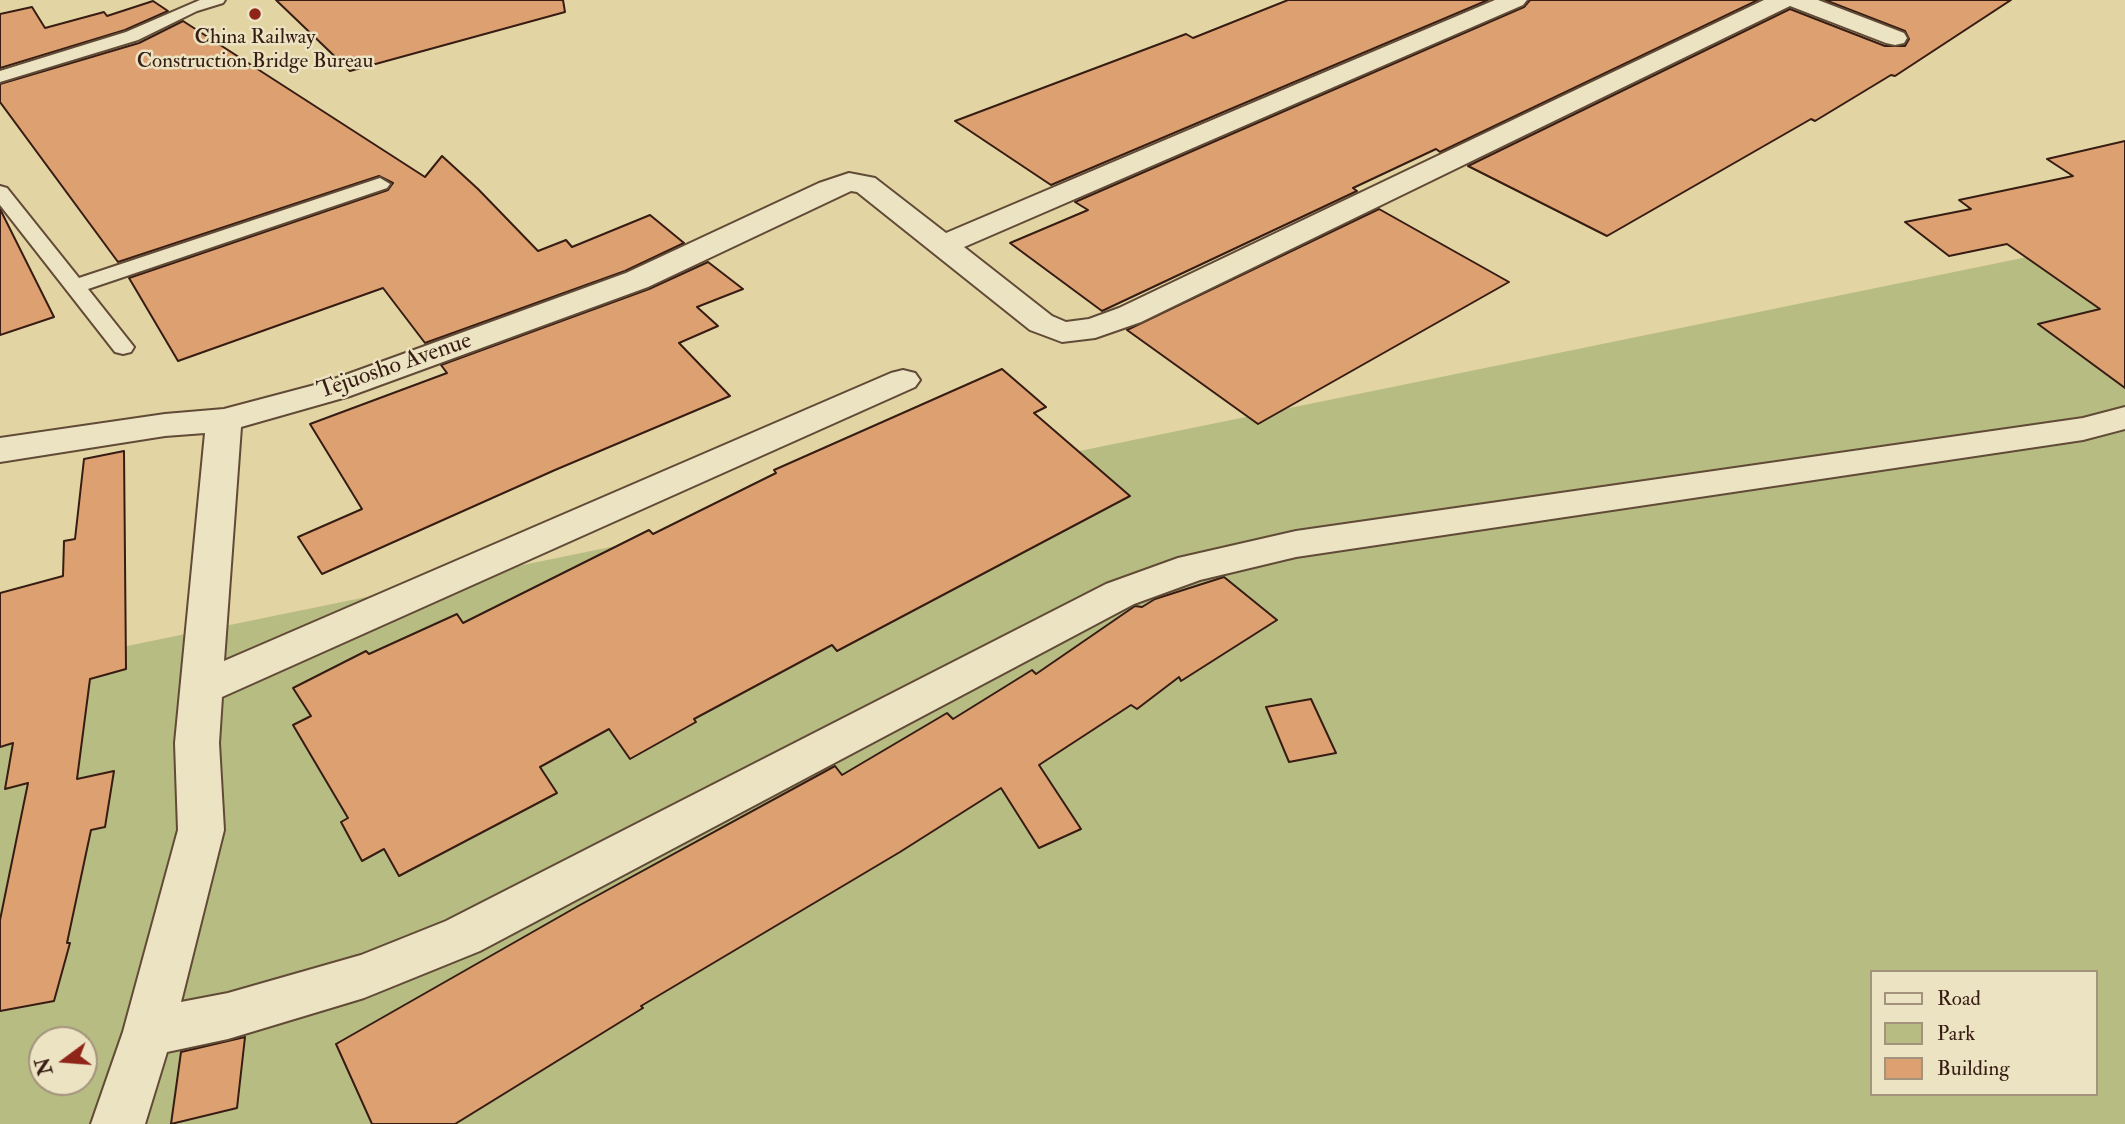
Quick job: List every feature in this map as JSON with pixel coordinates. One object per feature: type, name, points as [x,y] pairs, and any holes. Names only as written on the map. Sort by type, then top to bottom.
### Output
[{"type":"street","points":[[944,245],[1515,0]]},
{"type":"street","name":"Tejuosho Avenue","points":[[0,450],[165,425],[224,420],[338,389],[637,280],[849,182],[865,184],[1041,323],[1062,332],[1095,328],[1130,315],[1783,0]]},
{"type":"street","points":[[1796,0],[1895,38]]},
{"type":"street","points":[[202,688],[903,380]]},
{"type":"street","points":[[148,1032],[229,1016],[364,976],[463,936],[1120,594],[1192,568],[1296,544],[2070,431],[2125,418]]},
{"type":"street","points":[[118,1124],[148,1032],[201,830],[197,743],[224,420]]},
{"type":"lane","points":[[0,77],[132,36],[191,8],[217,0]]},
{"type":"lane","points":[[75,286],[380,184]]},
{"type":"lane","points":[[0,192],[123,347]]},
{"type":"green space","points":[[2125,237],[2125,1124],[0,1124],[0,672]]},
{"type":"building","points":[[276,0],[563,0],[565,12],[350,71]]},
{"type":"building","points":[[1288,0],[1488,0],[1051,185],[955,121],[1186,34],[1193,38]]},
{"type":"building","points":[[1530,0],[1758,0],[1440,152],[1436,149],[1353,188],[1357,191],[1102,311],[1010,243],[1088,210],[1075,202],[1524,7]]},
{"type":"building","points":[[1825,0],[2011,0],[1895,76],[1891,75],[1815,121],[1811,119],[1607,236],[1468,166],[1790,9],[1885,46],[1905,46],[1909,39],[1905,31]]},
{"type":"building","points":[[153,1],[168,11],[125,30],[0,68],[0,14],[32,7],[45,28],[104,12],[107,16]]},
{"type":"building","points":[[183,21],[425,177],[442,156],[538,251],[566,240],[572,247],[650,215],[684,243],[625,271],[425,343],[383,288],[178,361],[129,278],[388,190],[393,183],[379,176],[118,262],[0,102],[0,84],[139,43]]},
{"type":"building","points":[[2125,141],[2125,388],[2038,324],[2100,309],[2007,244],[1949,256],[1905,222],[1971,209],[1959,200],[2073,176],[2047,159]]},
{"type":"building","points":[[0,209],[54,317],[0,335]]},
{"type":"building","points":[[1379,209],[1509,282],[1258,424],[1127,330]]},
{"type":"building","points":[[708,262],[743,289],[697,307],[718,326],[679,343],[730,396],[555,470],[322,574],[298,537],[362,509],[310,424],[447,373],[441,365],[649,289]]},
{"type":"building","points":[[1002,369],[1046,407],[1034,413],[1130,496],[837,651],[832,645],[694,719],[696,722],[630,759],[609,729],[540,767],[557,793],[399,876],[384,849],[362,861],[341,822],[348,818],[293,725],[311,716],[293,688],[366,651],[369,654],[457,614],[463,623],[649,530],[653,534],[776,473],[774,470]]},
{"type":"building","points":[[124,451],[126,669],[90,679],[77,779],[114,771],[105,827],[91,830],[67,943],[70,943],[54,1001],[0,1011],[0,920],[28,783],[5,789],[13,743],[0,747],[0,593],[63,576],[64,541],[75,539],[84,459]]},
{"type":"building","points":[[1224,577],[1277,620],[1181,681],[1179,677],[1137,709],[1131,705],[1039,765],[1081,829],[1039,848],[1001,788],[900,852],[641,1006],[643,1008],[455,1124],[372,1124],[336,1044],[580,905],[835,766],[842,775],[947,713],[953,719],[1032,670],[1036,674],[1135,606],[1142,607],[1155,599]]},
{"type":"building","points":[[1311,699],[1336,753],[1289,762],[1266,707]]},
{"type":"building","points":[[245,1037],[237,1108],[171,1124],[181,1052]]},
{"type":"place","name":"China Railway Construction Bridge Bureau","points":[[255,14]]}]
